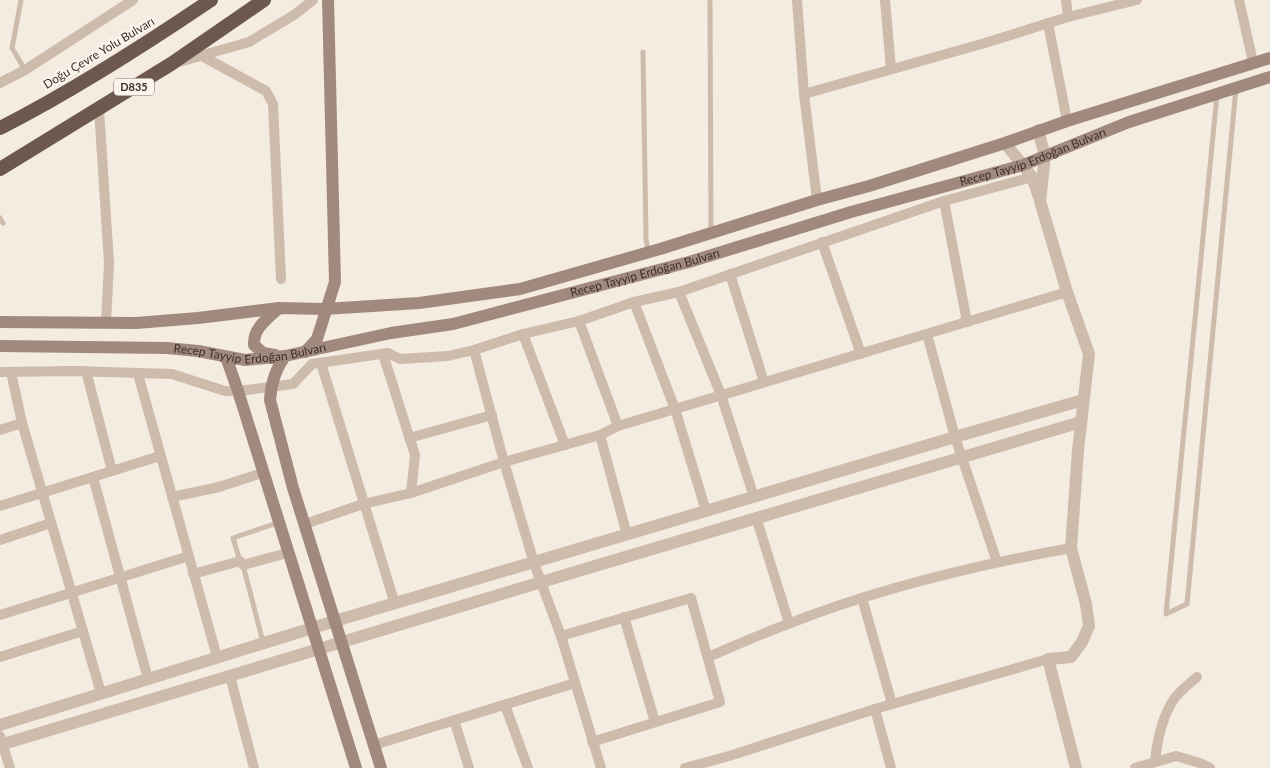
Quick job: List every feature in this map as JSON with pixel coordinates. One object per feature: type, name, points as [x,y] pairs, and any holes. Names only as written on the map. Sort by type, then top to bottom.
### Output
[{"type":"highway","name":"Doğu Çevre Yolu Bulvarı","points":[[0,128],[64,93],[176,24],[211,0]]},
{"type":"highway","name":"D835","points":[[0,169],[171,64],[264,0]]},
{"type":"main road","points":[[305,352],[317,339],[332,294],[335,270],[328,0]]},
{"type":"main road","name":"Recep Tayyip Erdoğan Bulvarı","points":[[0,322],[136,323],[279,308],[326,309],[419,303],[520,289],[869,186],[1005,143],[1038,130],[1270,58]]},
{"type":"main road","name":"Recep Tayyip Erdoğan Bulvarı","points":[[0,346],[167,348],[198,350],[245,360],[285,356],[391,333],[453,324],[689,262],[851,212],[1022,165],[1129,122],[1217,95],[1270,76]]},
{"type":"main road","points":[[279,308],[256,331],[254,345],[263,353],[285,356],[277,368],[271,385],[270,400],[293,488],[381,768]]},
{"type":"main road","points":[[226,357],[356,768]]},
{"type":"street","name":"Doğu Çevre Yolu Bulvarı","points":[[0,83],[25,70],[133,0]]},
{"type":"street","points":[[171,64],[249,42],[294,15],[313,0]]},
{"type":"street","points":[[797,0],[804,94],[817,200]]},
{"type":"street","points":[[885,0],[891,69]]},
{"type":"street","points":[[1066,0],[1068,17]]},
{"type":"street","points":[[804,94],[1114,3],[1137,0]]},
{"type":"street","points":[[1239,0],[1253,62]]},
{"type":"street","points":[[1048,23],[1067,121]]},
{"type":"street","points":[[202,56],[266,91],[274,104],[281,279]]},
{"type":"street","points":[[98,109],[109,263],[106,323]]},
{"type":"street","points":[[1038,130],[1045,156],[1040,201]]},
{"type":"street","points":[[685,768],[729,756],[892,704],[1048,660],[1071,657],[1082,642],[1089,626],[1086,604],[1072,548],[1081,422],[1089,354],[1067,292],[1032,177],[1005,143]]},
{"type":"street","points":[[0,372],[172,374],[225,391],[238,391],[271,385],[293,384],[312,364],[388,353],[400,359],[448,356],[474,350],[523,334],[579,322],[634,302],[678,292],[944,201],[1032,177]]},
{"type":"street","points":[[944,201],[967,322]]},
{"type":"street","points":[[822,242],[861,354]]},
{"type":"street","points":[[730,274],[764,382]]},
{"type":"street","points":[[678,292],[721,395],[754,497]]},
{"type":"street","points":[[305,524],[363,504],[411,493],[504,462],[600,435],[618,426],[1067,292]]},
{"type":"street","points":[[634,302],[675,409],[706,511]]},
{"type":"street","points":[[579,322],[618,426]]},
{"type":"street","points":[[523,334],[565,445]]},
{"type":"street","points":[[927,334],[961,457],[997,562]]},
{"type":"street","points":[[474,350],[534,563],[561,636],[601,768]]},
{"type":"street","points":[[383,354],[415,455],[411,493]]},
{"type":"street","points":[[321,363],[395,604]]},
{"type":"street","points":[[11,372],[22,423],[101,693]]},
{"type":"street","points":[[86,372],[112,471]]},
{"type":"street","points":[[138,374],[217,658]]},
{"type":"street","points":[[0,725],[311,628],[1084,400]]},
{"type":"street","points":[[409,438],[492,415]]},
{"type":"street","points":[[10,768],[1,742],[318,650],[756,516],[1081,422]]},
{"type":"street","points":[[0,430],[22,423]]},
{"type":"street","points":[[600,435],[627,535]]},
{"type":"street","points":[[0,506],[160,456]]},
{"type":"street","points":[[172,497],[219,487],[262,473]]},
{"type":"street","points":[[93,477],[148,679]]},
{"type":"street","points":[[756,516],[789,623]]},
{"type":"street","points":[[0,540],[52,523]]},
{"type":"street","points":[[708,658],[789,623],[862,598],[997,562],[1072,548]]},
{"type":"street","points":[[193,574],[287,553]]},
{"type":"street","points":[[0,615],[189,556]]},
{"type":"street","points":[[561,636],[691,598],[720,702],[592,742]]},
{"type":"street","points":[[862,598],[892,704]]},
{"type":"street","points":[[624,617],[656,722]]},
{"type":"street","points":[[0,657],[83,631]]},
{"type":"street","points":[[1048,660],[1076,768]]},
{"type":"street","points":[[230,676],[254,768]]},
{"type":"street","points":[[1155,762],[1156,748],[1168,710],[1175,697],[1197,677]]},
{"type":"street","points":[[374,746],[575,683]]},
{"type":"street","points":[[505,705],[528,768]]},
{"type":"street","points":[[875,709],[891,768]]},
{"type":"street","points":[[454,720],[469,768]]},
{"type":"street","points":[[1135,768],[1176,756],[1210,768]]},
{"type":"lane","points":[[21,0],[12,48],[25,70]]},
{"type":"lane","points":[[710,0],[711,234]]},
{"type":"lane","points":[[643,52],[646,239],[649,252]]},
{"type":"lane","points":[[1217,95],[1166,614],[1187,604],[1236,88]]},
{"type":"lane","points":[[264,643],[242,563],[233,538],[278,523]]}]
